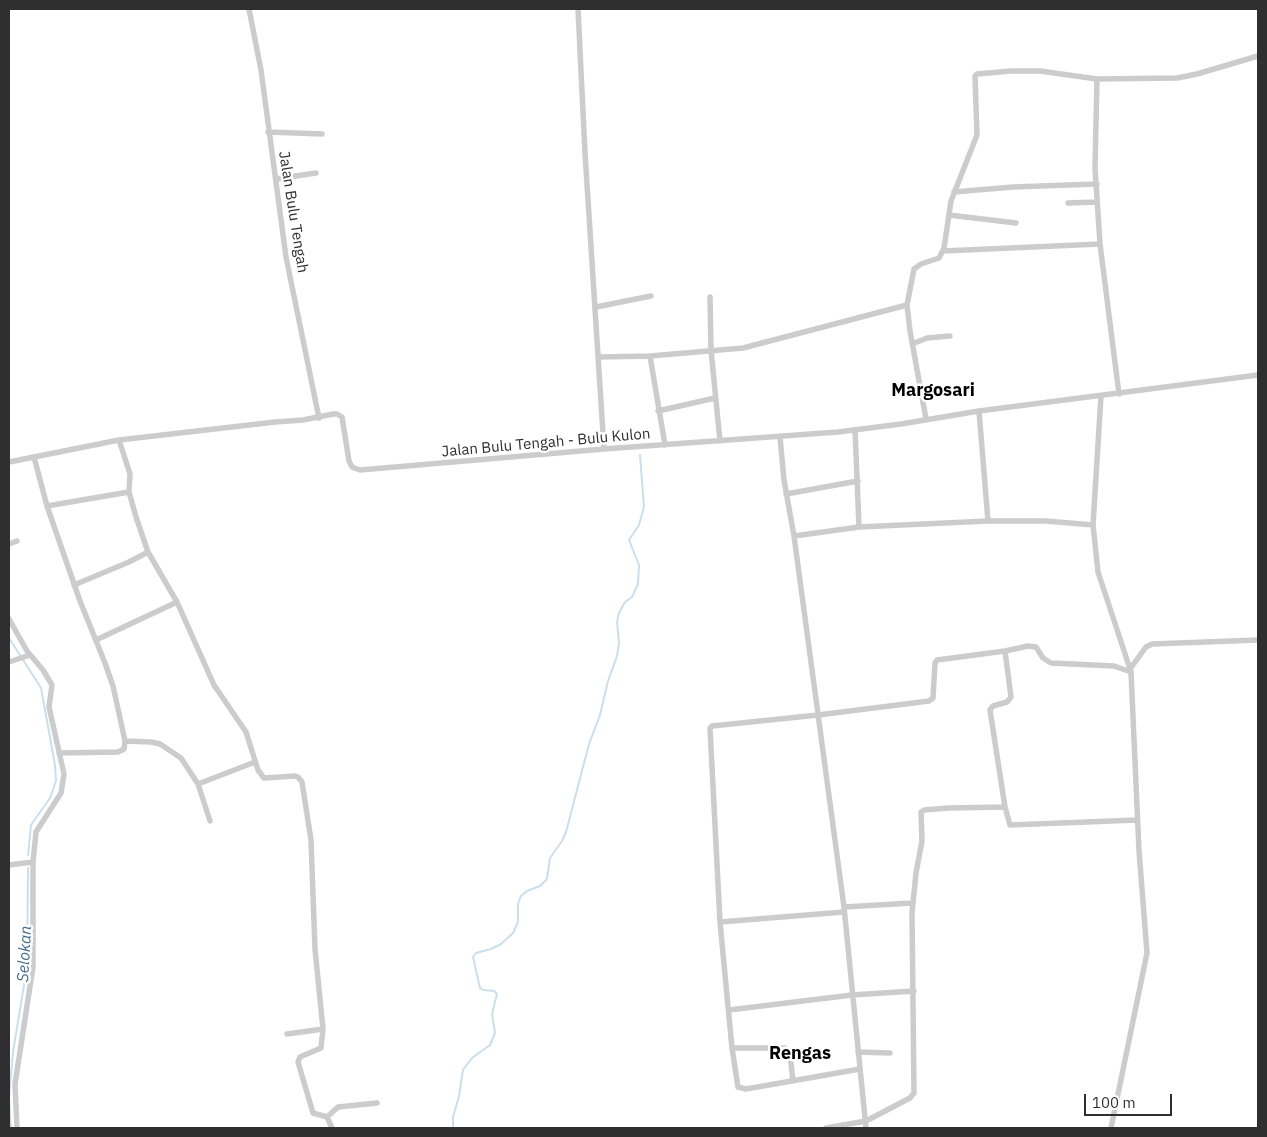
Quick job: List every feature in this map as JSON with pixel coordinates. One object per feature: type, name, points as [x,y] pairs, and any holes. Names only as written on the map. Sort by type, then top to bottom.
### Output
[{"type":"street","name":"Jalan Bulu Tengah","points":[[249,9],[261,70],[286,257],[319,418]]},
{"type":"street","points":[[578,9],[585,153],[604,449]]},
{"type":"street","points":[[926,419],[907,305],[914,269],[921,264],[939,258],[944,251],[954,192],[977,135],[975,76],[981,73],[1040,71],[1097,79],[1177,78],[1198,74],[1258,56]]},
{"type":"street","points":[[1097,79],[1096,168],[1100,244],[1119,394]]},
{"type":"street","points":[[268,132],[322,134]]},
{"type":"street","points":[[276,178],[316,173]]},
{"type":"street","points":[[954,192],[1013,187],[1097,184]]},
{"type":"street","points":[[1068,203],[1098,202]]},
{"type":"street","points":[[949,215],[1016,223]]},
{"type":"street","points":[[944,251],[1100,244]]},
{"type":"street","points":[[596,307],[650,296]]},
{"type":"street","points":[[710,297],[711,350],[720,440]]},
{"type":"street","points":[[599,357],[650,356],[749,347],[907,305]]},
{"type":"street","points":[[912,344],[927,338],[950,336]]},
{"type":"street","points":[[650,356],[665,445]]},
{"type":"street","name":"Jalan Bulu Tengah - Bulu Kulon","points":[[9,462],[119,440],[319,418],[337,414],[342,417],[349,461],[352,467],[360,470],[855,430],[979,411],[1258,375]]},
{"type":"street","points":[[1102,396],[1093,525],[1098,572],[1131,670],[1137,820],[1147,957],[1110,1128]]},
{"type":"street","points":[[658,411],[715,398]]},
{"type":"street","points":[[979,411],[988,521]]},
{"type":"street","points":[[855,430],[860,527]]},
{"type":"street","points":[[780,436],[786,494],[794,536],[844,909],[866,1125]]},
{"type":"street","points":[[119,440],[130,474],[130,492],[136,516],[148,552],[177,602],[214,685],[246,732],[258,770],[264,778],[295,776],[302,782],[311,840],[315,949],[323,1029],[321,1048],[300,1057],[298,1062],[313,1113],[327,1117],[332,1128]]},
{"type":"street","points":[[34,457],[47,506],[74,585],[113,686],[125,741],[124,749],[118,752],[59,753]]},
{"type":"street","points":[[786,494],[858,481]]},
{"type":"street","points":[[47,506],[130,492]]},
{"type":"street","points":[[794,536],[860,527],[988,521],[1046,521],[1093,525]]},
{"type":"street","points":[[9,544],[17,541]]},
{"type":"street","points":[[74,585],[148,552]]},
{"type":"street","points":[[96,640],[177,602]]},
{"type":"street","points":[[9,619],[29,656],[44,670],[52,685],[49,707],[64,774],[61,793],[54,806],[37,828],[33,862],[33,967],[15,1084],[17,1128]]},
{"type":"street","points":[[1131,670],[1146,647],[1152,644],[1258,640]]},
{"type":"street","points":[[860,1068],[742,1089],[736,1083],[720,922],[710,728],[712,726],[818,715],[931,700],[933,698],[935,664],[937,660],[1033,646],[1036,647],[1043,658],[1051,663],[1114,666],[1131,670]]},
{"type":"street","points":[[1005,651],[1011,697],[1007,702],[993,706],[990,710],[1009,823],[1012,826],[1137,820]]},
{"type":"street","points":[[9,662],[29,656]]},
{"type":"street","points":[[125,741],[151,742],[168,748],[186,763],[198,784],[210,821]]},
{"type":"street","points":[[198,784],[255,762]]},
{"type":"street","points":[[826,1128],[866,1125],[910,1098],[914,1093],[912,904],[922,840],[921,812],[924,810],[956,808],[1005,807]]},
{"type":"street","points":[[9,865],[33,862]]},
{"type":"street","points":[[720,922],[912,904]]},
{"type":"street","points":[[729,1010],[852,995],[914,991]]},
{"type":"street","points":[[288,1034],[323,1029]]},
{"type":"street","points":[[732,1048],[785,1048],[790,1054],[793,1081]]},
{"type":"street","points":[[858,1052],[890,1053]]},
{"type":"street","points":[[327,1117],[338,1107],[377,1104]]},
{"type":"waterway","points":[[453,1128],[453,1117],[463,1070],[472,1058],[490,1045],[495,1033],[492,1014],[497,994],[494,991],[480,988],[473,957],[476,953],[501,944],[513,933],[518,922],[518,904],[521,896],[527,891],[540,886],[547,879],[550,858],[566,832],[589,744],[600,715],[608,681],[617,656],[619,643],[617,622],[619,613],[625,602],[632,597],[638,584],[639,565],[629,540],[639,525],[644,507],[640,455]]},
{"type":"waterway","name":"Selokan","points":[[9,638],[41,688],[55,765],[56,781],[50,798],[31,825],[28,855]]},
{"type":"waterway","name":"Selokan","points":[[11,1128],[9,1098],[13,1052],[27,967],[28,868]]},
{"type":"district","name":"Margosari","points":[[933,391]]},
{"type":"district","name":"Rengas","points":[[800,1054]]}]
